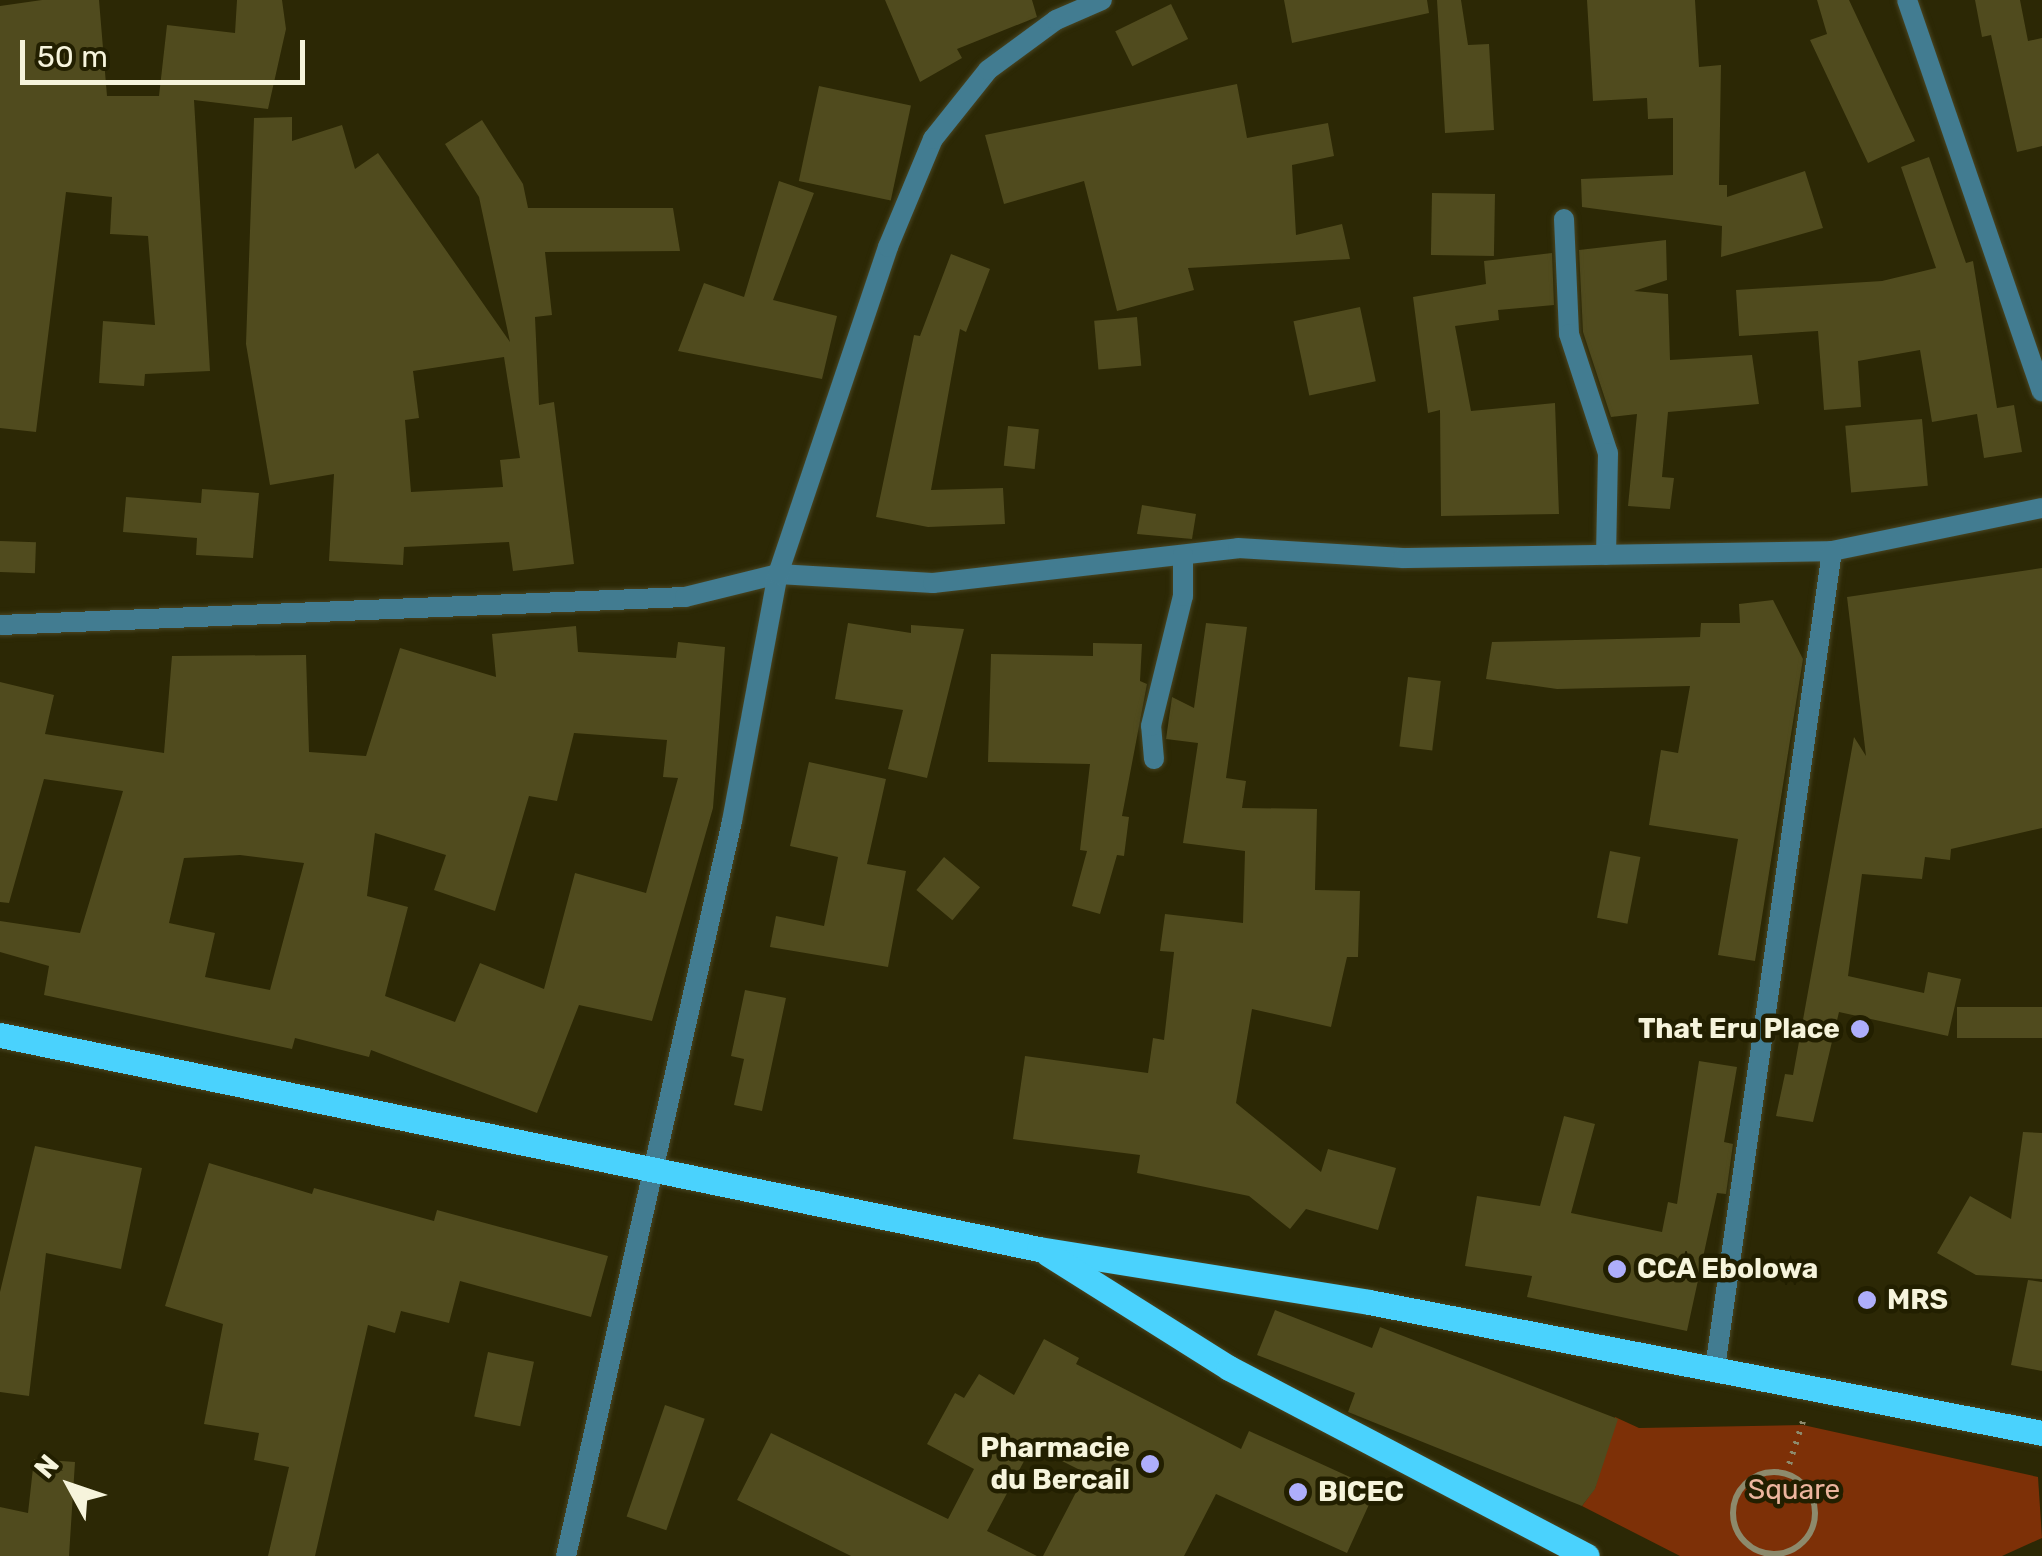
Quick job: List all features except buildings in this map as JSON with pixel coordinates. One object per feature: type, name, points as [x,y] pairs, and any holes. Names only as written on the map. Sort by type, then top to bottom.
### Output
[{"type":"main road","points":[[0,1036],[651,1166],[1039,1249],[1715,1368],[2042,1433]]},
{"type":"main road","points":[[1039,1249],[1229,1368],[1587,1556]]},
{"type":"street","points":[[566,1556],[651,1166],[732,821],[778,574],[888,247],[934,139],[988,70],[1056,20],[1102,0]]},
{"type":"street","points":[[1907,0],[2042,391]]},
{"type":"street","points":[[1564,219],[1569,334],[1608,453],[1606,554]]},
{"type":"street","points":[[0,624],[685,596],[778,574],[934,583],[1238,548],[1403,558],[1832,551],[2042,508]]},
{"type":"street","points":[[1715,1368],[1832,551]]},
{"type":"street","points":[[1154,759],[1151,726],[1183,596],[1183,555]]},
{"type":"path","points":[[1786,1474],[1812,1388]]},
{"type":"path","points":[[1786,1474],[1809,1491],[1811,1531],[1791,1551],[1749,1547],[1735,1526],[1735,1500],[1750,1480],[1786,1474]]},
{"type":"path","points":[[1744,1556],[1749,1547]]},
{"type":"green space","name":"Square","points":[[1615,1417],[1639,1428],[1803,1425],[2038,1477],[2042,1538],[2002,1556],[1680,1556],[1582,1506],[1595,1488]]},
{"type":"place","name":"That Eru Place","points":[[1860,1029]]},
{"type":"place","name":"CCA Ebolowa","points":[[1617,1269]]},
{"type":"place","name":"MRS","points":[[1867,1300]]},
{"type":"place","name":"Pharmacie du Bercail","points":[[1150,1464]]},
{"type":"place","name":"BICEC","points":[[1298,1492]]}]
